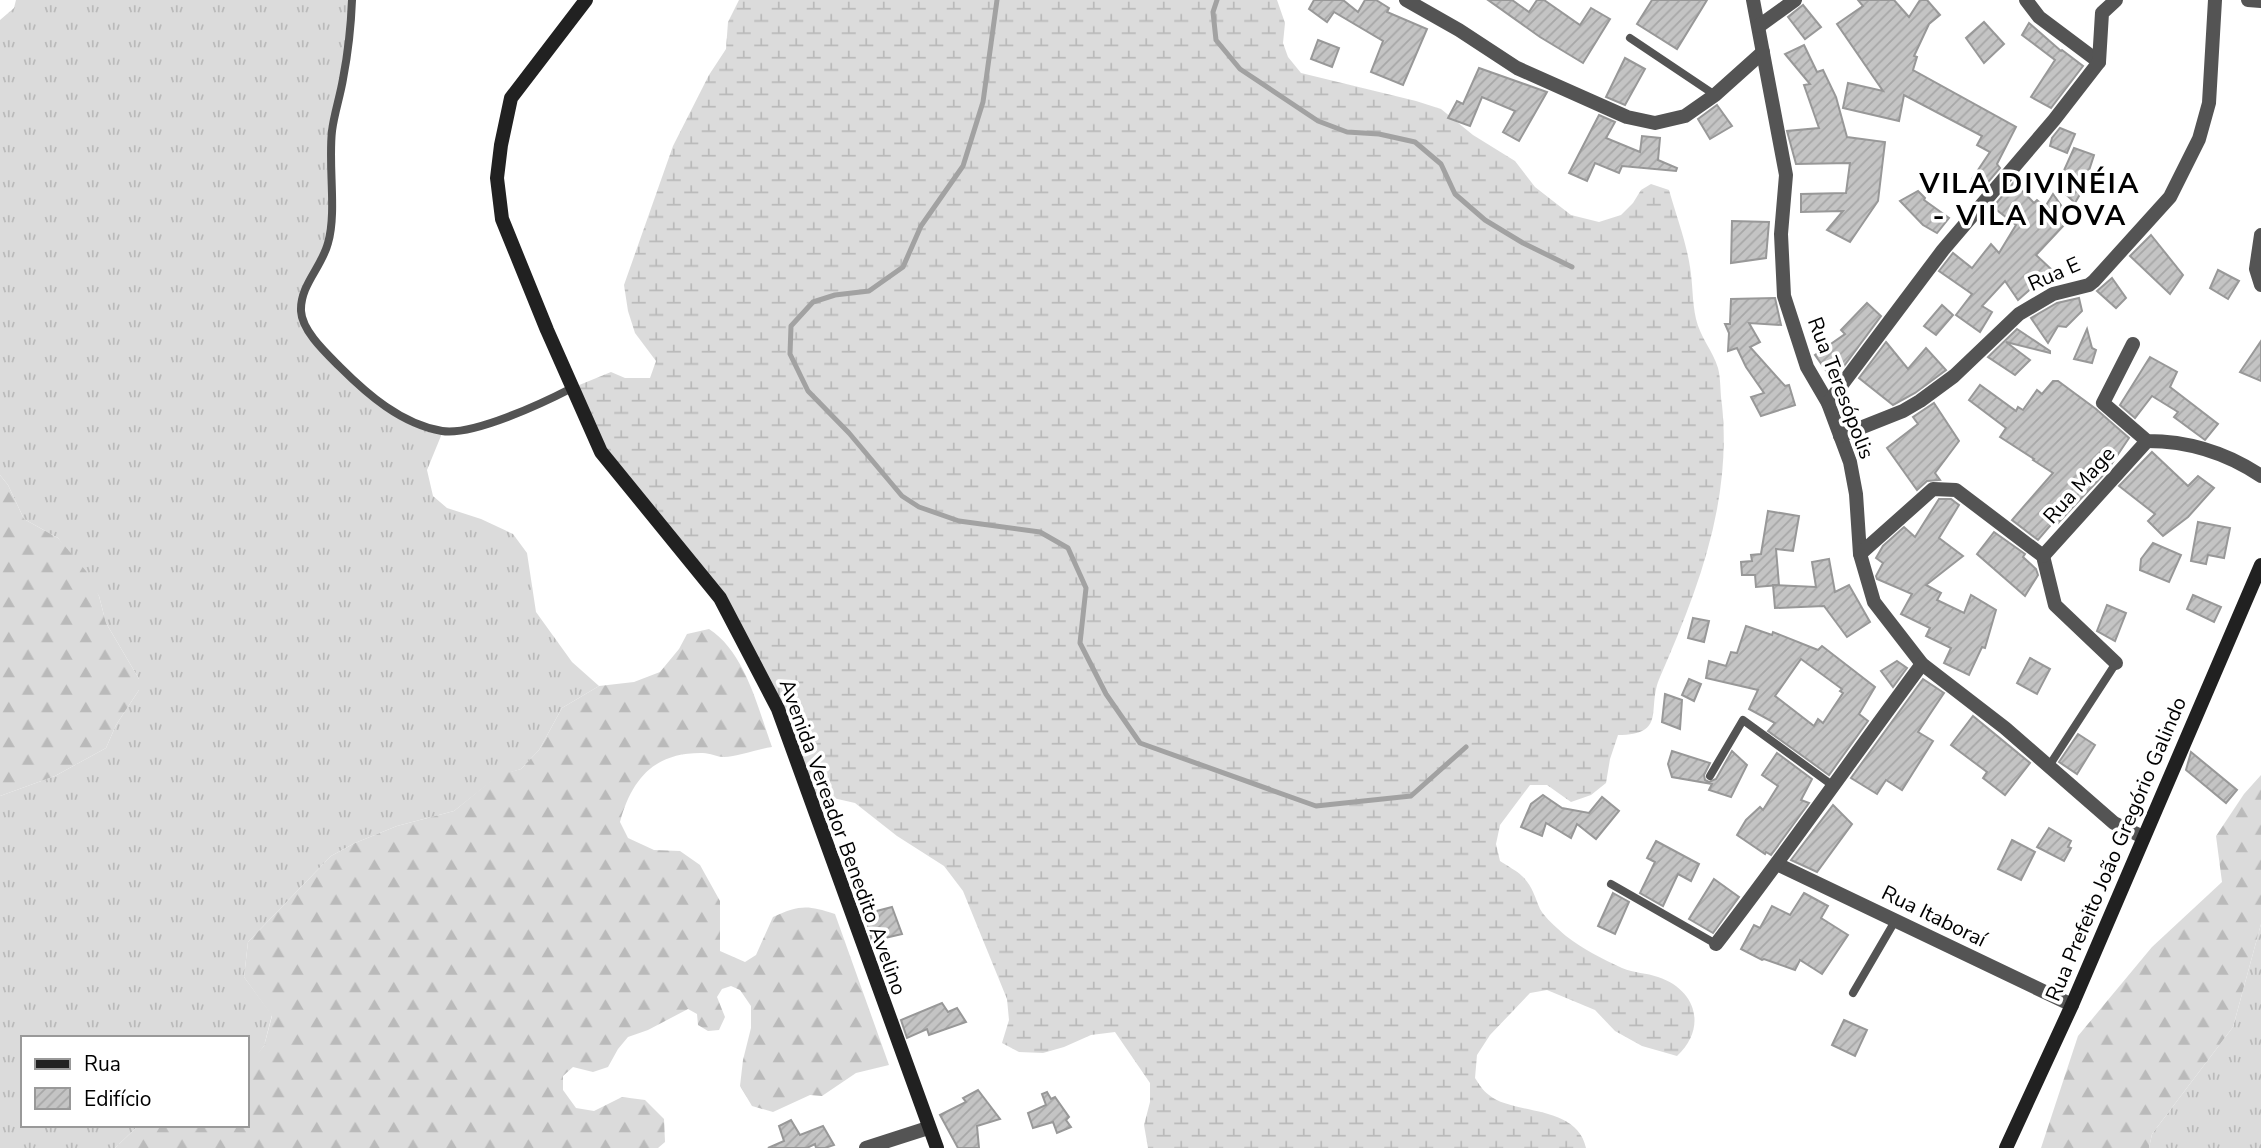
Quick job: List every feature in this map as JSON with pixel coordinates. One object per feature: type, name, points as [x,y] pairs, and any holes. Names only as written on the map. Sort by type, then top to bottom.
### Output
[{"type":"main road","name":"Avenida Vereador Benedito Avelino","points":[[586,0],[511,98],[497,177],[502,219],[601,452],[720,598],[778,709],[937,1148]]},
{"type":"main road","name":"Rua Prefeito João Gregório Galindo","points":[[2006,1148],[2072,1005],[2261,566]]},
{"type":"street","points":[[1406,0],[1459,30],[1517,68],[1627,117],[1655,123],[1685,116],[1715,95],[1763,52]]},
{"type":"street","name":"Rua Teresópolis","points":[[1754,0],[1786,175],[1781,234],[1784,296],[1807,368],[1828,403],[1850,462],[1856,494],[1860,554],[1874,602],[1922,664],[2004,728],[2114,824],[2143,837]]},
{"type":"street","points":[[1759,26],[1795,0]]},
{"type":"street","points":[[2026,0],[2039,17],[2099,62]]},
{"type":"street","points":[[1828,403],[1943,250],[2099,62],[2102,13],[2116,0]]},
{"type":"street","name":"Rua E","points":[[1840,436],[1903,411],[1920,401],[1954,376],[2019,314],[2053,294],[2089,285],[2171,197],[2199,139],[2208,103],[2215,0]]},
{"type":"street","points":[[2248,0],[2261,1]]},
{"type":"street","points":[[2261,235],[2256,269],[2261,285]]},
{"type":"street","points":[[2133,344],[2103,403],[2147,441],[2171,441],[2205,449],[2246,466],[2261,476]]},
{"type":"street","name":"Rua Mage","points":[[2043,556],[2147,441]]},
{"type":"street","points":[[1860,554],[1933,489],[1955,489],[2043,556],[2055,605],[2116,663]]},
{"type":"street","points":[[1716,944],[1922,664]]},
{"type":"street","name":"Rua Itaboraí","points":[[1777,864],[2072,1005]]},
{"type":"street","points":[[866,1148],[928,1128]]},
{"type":"lane","points":[[352,0],[344,80],[332,130],[332,223],[328,245],[302,297],[300,314],[315,342],[372,396],[405,418],[443,431],[479,426],[538,405],[572,388]]},
{"type":"lane","points":[[1630,38],[1715,95]]},
{"type":"lane","points":[[2049,766],[2116,663]]},
{"type":"lane","points":[[1710,776],[1743,720],[1832,785]]},
{"type":"lane","points":[[1611,884],[1716,944]]},
{"type":"lane","points":[[1853,993],[1895,921]]},
{"type":"green space","points":[[16,0],[352,0],[332,130],[328,245],[312,273],[301,314],[315,342],[361,388],[405,418],[443,431],[427,470],[433,496],[447,508],[481,519],[513,534],[527,553],[536,612],[572,662],[599,686],[562,708],[539,750],[521,769],[498,776],[454,811],[397,826],[331,856],[248,942],[244,977],[272,1015],[264,1046],[249,1065],[248,1036],[21,1036],[21,1127],[137,1127],[115,1148],[0,1148],[0,796],[55,776],[106,748],[116,725],[139,690],[139,679],[106,623],[99,596],[58,538],[24,519],[8,485],[0,475],[0,20],[14,8]]},
{"type":"green space","points":[[739,0],[1277,0],[1285,23],[1283,43],[1288,57],[1301,73],[1441,109],[1473,135],[1515,161],[1535,187],[1571,215],[1599,222],[1621,215],[1641,190],[1651,184],[1669,190],[1688,257],[1696,319],[1720,377],[1724,441],[1722,476],[1709,544],[1687,611],[1656,688],[1650,725],[1634,734],[1618,735],[1606,783],[1591,795],[1571,802],[1547,785],[1530,785],[1500,825],[1496,844],[1500,861],[1525,880],[1542,912],[1566,936],[1615,965],[1658,977],[1682,991],[1693,1011],[1692,1034],[1677,1056],[1642,1046],[1615,1031],[1595,1010],[1547,990],[1530,993],[1490,1035],[1477,1055],[1475,1078],[1485,1092],[1499,1101],[1543,1112],[1570,1124],[1580,1134],[1586,1148],[1148,1148],[1144,1125],[1150,1102],[1150,1083],[1115,1032],[1091,1035],[1043,1053],[1019,1052],[1002,1043],[1009,1020],[1007,999],[963,891],[944,866],[897,836],[855,803],[807,792],[778,709],[720,598],[601,452],[572,388],[611,372],[625,378],[650,378],[656,361],[635,333],[624,285],[673,146],[709,75],[726,49],[728,22]]},
{"type":"green space","points":[[0,475],[8,485],[24,519],[58,538],[86,571],[99,596],[106,623],[139,679],[139,690],[116,725],[106,748],[55,776],[0,796]]},
{"type":"green space","points":[[709,629],[732,652],[749,682],[772,747],[729,757],[703,753],[671,757],[648,771],[639,781],[631,793],[620,822],[628,838],[654,850],[680,851],[700,865],[720,901],[720,951],[745,962],[756,955],[773,917],[804,908],[835,914],[889,1065],[856,1073],[822,1096],[810,1095],[773,1112],[752,1106],[740,1086],[751,1028],[751,1006],[740,990],[731,986],[722,989],[717,997],[725,1017],[719,1030],[708,1031],[698,1025],[697,1014],[688,1009],[648,1030],[628,1037],[608,1067],[593,1072],[573,1067],[563,1076],[563,1090],[576,1108],[594,1111],[622,1097],[645,1100],[664,1119],[665,1142],[658,1148],[115,1148],[137,1127],[248,1127],[248,1064],[264,1046],[272,1016],[244,977],[248,942],[331,856],[397,826],[454,811],[498,775],[521,769],[539,750],[562,708],[599,686],[634,682],[660,672],[679,649],[687,634]]},
{"type":"green space","points":[[2261,775],[2261,924],[2233,1027],[2152,1134],[2149,1148],[2041,1148],[2078,1036],[2152,947],[2222,882],[2216,836],[2244,794]]},
{"type":"green space","points":[[2261,924],[2261,1148],[2149,1148],[2152,1134],[2233,1027]]},
{"type":"building","points":[[1314,0],[1343,0],[1358,12],[1365,0],[1376,0],[1389,8],[1387,12],[1427,29],[1403,85],[1371,72],[1383,41],[1334,12],[1327,22],[1309,9]]},
{"type":"building","points":[[1488,0],[1512,0],[1529,12],[1537,0],[1544,0],[1580,25],[1591,8],[1610,19],[1583,63]]},
{"type":"building","points":[[1652,0],[1707,0],[1677,49],[1637,24]]},
{"type":"building","points":[[1858,0],[1894,0],[1909,17],[1920,0],[1927,0],[1940,15],[1929,24],[1914,56],[1917,57],[1913,70],[2016,127],[1997,164],[2000,168],[1984,187],[1972,179],[1990,152],[1977,145],[1982,136],[1904,95],[1899,121],[1843,108],[1848,83],[1883,91],[1837,24],[1863,6]]},
{"type":"building","points":[[1803,5],[1821,27],[1805,39],[1788,17]]},
{"type":"building","points":[[1984,22],[2004,44],[1984,63],[1966,38]]},
{"type":"building","points":[[2029,23],[2083,66],[2051,108],[2031,97],[2055,60],[2022,35]]},
{"type":"building","points":[[1318,40],[1339,48],[1332,67],[1311,59]]},
{"type":"building","points":[[1804,45],[1817,72],[1823,70],[1836,97],[1847,137],[1885,142],[1878,201],[1850,242],[1827,230],[1843,211],[1801,212],[1801,194],[1846,193],[1850,163],[1796,164],[1787,131],[1819,128],[1804,85],[1810,84],[1785,54]]},
{"type":"building","points":[[1625,58],[1645,69],[1625,105],[1606,97]]},
{"type":"building","points":[[1479,68],[1547,92],[1519,141],[1503,132],[1515,111],[1482,97],[1470,126],[1448,118],[1457,101],[1463,104]]},
{"type":"building","points":[[1717,105],[1732,126],[1710,139],[1698,119]]},
{"type":"building","points":[[1599,115],[1615,122],[1606,138],[1640,152],[1642,136],[1660,138],[1658,160],[1677,168],[1676,171],[1622,166],[1619,173],[1595,163],[1587,181],[1569,173]]},
{"type":"building","points":[[2060,128],[2075,134],[2067,153],[2050,146],[2052,138]]},
{"type":"building","points":[[2074,148],[2094,155],[2083,189],[2075,203],[2057,186]]},
{"type":"building","points":[[2014,182],[2034,203],[2037,200],[2045,207],[2053,194],[2068,215],[2063,223],[2065,224],[2036,255],[2052,270],[2018,300],[2005,281],[1982,306],[1992,312],[1980,332],[1956,315],[1972,294],[1939,271],[1953,253],[1972,268],[1991,244],[1999,253],[2016,225],[1993,207]]},
{"type":"building","points":[[1918,191],[1924,200],[1949,218],[1937,233],[1923,225],[1900,201]]},
{"type":"building","points":[[1732,221],[1769,222],[1766,258],[1731,263]]},
{"type":"building","points":[[2151,235],[2183,275],[2170,294],[2130,256]]},
{"type":"building","points":[[2218,270],[2239,281],[2228,299],[2210,288]]},
{"type":"building","points":[[2112,278],[2126,298],[2116,308],[2097,291]]},
{"type":"building","points":[[1775,298],[1781,325],[1749,323],[1760,342],[1750,347],[1785,386],[1789,385],[1795,405],[1761,416],[1751,397],[1764,393],[1737,348],[1728,351],[1729,333],[1725,324],[1730,324],[1731,299]]},
{"type":"building","points":[[2079,298],[2082,311],[2066,327],[2058,326],[2048,343],[2031,318],[2057,303]]},
{"type":"building","points":[[1867,303],[1881,316],[1844,366],[1830,376],[1815,355],[1845,334],[1841,330]]},
{"type":"building","points":[[1942,305],[1953,315],[1936,335],[1924,326]]},
{"type":"building","points":[[2017,329],[2050,353],[2006,342],[2030,360],[2015,375],[1988,357]]},
{"type":"building","points":[[2087,329],[2092,348],[2096,350],[2092,363],[2074,359]]},
{"type":"building","points":[[2261,341],[2261,381],[2240,372]]},
{"type":"building","points":[[1886,342],[1908,369],[1926,348],[1946,370],[1915,393],[1893,405],[1859,378]]},
{"type":"building","points":[[2150,357],[2177,372],[2170,387],[2218,424],[2205,440],[2174,417],[2178,412],[2152,396],[2135,418],[2120,405]]},
{"type":"building","points":[[2053,381],[2058,381],[2096,409],[2129,438],[2106,472],[2058,523],[2055,520],[2038,540],[2012,520],[2053,473],[2000,437],[2006,428],[1969,400],[1980,385],[2016,411],[2018,407],[2023,410],[2037,390],[2042,394]]},
{"type":"building","points":[[1934,403],[1959,441],[1935,473],[1940,480],[1927,481],[1917,490],[1887,448],[1918,424],[1913,417]]},
{"type":"building","points":[[2152,452],[2188,486],[2198,476],[2214,488],[2188,517],[2163,536],[2148,521],[2155,514],[2119,486]]},
{"type":"building","points":[[1939,499],[1951,499],[1959,505],[1939,538],[1963,556],[1926,585],[1941,593],[1937,600],[1964,613],[1971,595],[1996,610],[1985,648],[1982,647],[1969,675],[1944,663],[1951,648],[1926,636],[1930,628],[1901,614],[1912,594],[1877,579],[1876,576],[1883,563],[1876,558],[1883,546],[1904,527],[1915,537]]},
{"type":"building","points":[[1768,511],[1799,516],[1793,551],[1776,549],[1779,585],[1756,587],[1755,575],[1742,575],[1741,562],[1752,561],[1751,555],[1761,554]]},
{"type":"building","points":[[2198,522],[2230,528],[2224,558],[2208,555],[2206,564],[2191,561]]},
{"type":"building","points":[[1994,532],[2025,554],[2023,557],[2036,569],[2038,575],[2025,596],[1977,554]]},
{"type":"building","points":[[2153,543],[2181,555],[2169,582],[2140,570],[2141,559]]},
{"type":"building","points":[[1829,559],[1835,592],[1849,585],[1870,622],[1847,637],[1824,606],[1775,608],[1773,585],[1816,587],[1812,562]]},
{"type":"building","points":[[2193,595],[2221,607],[2214,622],[2187,609]]},
{"type":"building","points":[[2107,605],[2126,613],[2115,641],[2097,631]]},
{"type":"building","points":[[1693,618],[1709,621],[1704,642],[1688,638]]},
{"type":"building","points":[[1746,626],[1772,635],[1773,632],[1818,650],[1822,646],[1875,687],[1859,714],[1868,721],[1829,775],[1768,731],[1775,723],[1749,709],[1758,690],[1706,678],[1709,661],[1726,666],[1731,652],[1737,653]],"holes":[[[1801,659],[1842,689],[1840,691],[1843,693],[1823,723],[1818,719],[1814,726],[1775,696]]]},
{"type":"building","points":[[2030,658],[2050,669],[2037,694],[2017,683]]},
{"type":"building","points":[[1897,661],[1907,668],[1893,687],[1881,671]]},
{"type":"building","points":[[1689,679],[1701,684],[1694,701],[1682,695]]},
{"type":"building","points":[[1923,679],[1944,693],[1918,732],[1933,741],[1902,790],[1886,780],[1877,794],[1851,778]]},
{"type":"building","points":[[1665,694],[1682,700],[1680,729],[1662,722]]},
{"type":"building","points":[[1973,716],[2030,763],[2005,795],[1983,778],[1987,772],[1951,745]]},
{"type":"building","points":[[2078,734],[2095,745],[2077,774],[2059,762]]},
{"type":"building","points":[[1672,751],[1710,763],[1704,775],[1709,782],[1716,779],[1732,751],[1747,765],[1731,797],[1709,790],[1712,784],[1672,777],[1668,764]]},
{"type":"building","points":[[2191,752],[2237,790],[2226,803],[2186,770]]},
{"type":"building","points":[[1777,753],[1812,779],[1801,800],[1809,803],[1771,855],[1766,852],[1765,854],[1737,835],[1746,820],[1760,807],[1763,810],[1778,786],[1762,775]]},
{"type":"building","points":[[1543,795],[1562,808],[1589,813],[1602,797],[1619,811],[1596,839],[1577,824],[1571,838],[1546,823],[1542,836],[1521,827],[1531,804]]},
{"type":"building","points":[[1833,805],[1852,824],[1817,872],[1791,860]]},
{"type":"building","points":[[2049,828],[2071,841],[2068,847],[2071,848],[2064,861],[2037,847]]},
{"type":"building","points":[[2012,840],[2035,852],[2021,880],[1998,869]]},
{"type":"building","points":[[1656,841],[1699,864],[1691,881],[1678,874],[1663,906],[1640,893],[1655,862],[1647,858]]},
{"type":"building","points":[[1714,879],[1739,897],[1713,933],[1689,919]]},
{"type":"building","points":[[1613,893],[1629,902],[1615,934],[1598,926]]},
{"type":"building","points":[[1804,893],[1828,906],[1821,918],[1848,935],[1822,974],[1800,960],[1795,970],[1762,960],[1741,949],[1754,925],[1760,928],[1772,906],[1790,915]]},
{"type":"building","points":[[892,907],[902,934],[872,941],[865,914]]},
{"type":"building","points":[[942,1003],[948,1012],[957,1008],[966,1022],[929,1035],[927,1029],[907,1038],[901,1020]]},
{"type":"building","points":[[1844,1020],[1867,1030],[1855,1056],[1832,1045]]},
{"type":"building","points":[[978,1090],[1000,1119],[977,1126],[979,1148],[958,1148],[940,1115],[966,1102],[963,1098]]},
{"type":"building","points":[[1047,1092],[1051,1099],[1055,1097],[1069,1117],[1066,1120],[1071,1127],[1057,1133],[1053,1122],[1033,1128],[1028,1113],[1046,1105],[1042,1094]]},
{"type":"building","points":[[791,1120],[800,1135],[823,1126],[834,1145],[825,1148],[816,1148],[815,1144],[807,1148],[768,1148],[784,1141],[779,1126]]},
{"type":"waterway","points":[[997,0],[983,102],[963,166],[921,226],[903,267],[869,291],[835,295],[813,302],[791,326],[790,354],[808,391],[849,433],[902,496],[919,507],[959,521],[1040,532],[1068,548],[1086,588],[1080,643],[1106,694],[1140,743],[1316,806],[1411,796],[1466,747]]},
{"type":"waterway","points":[[1217,0],[1213,12],[1216,40],[1240,69],[1318,121],[1347,132],[1379,134],[1415,142],[1441,164],[1455,194],[1485,220],[1523,243],[1572,267]]},
{"type":"district","name":"VILA DIVINÉIA - VILA NOVA","points":[[2030,200]]}]
